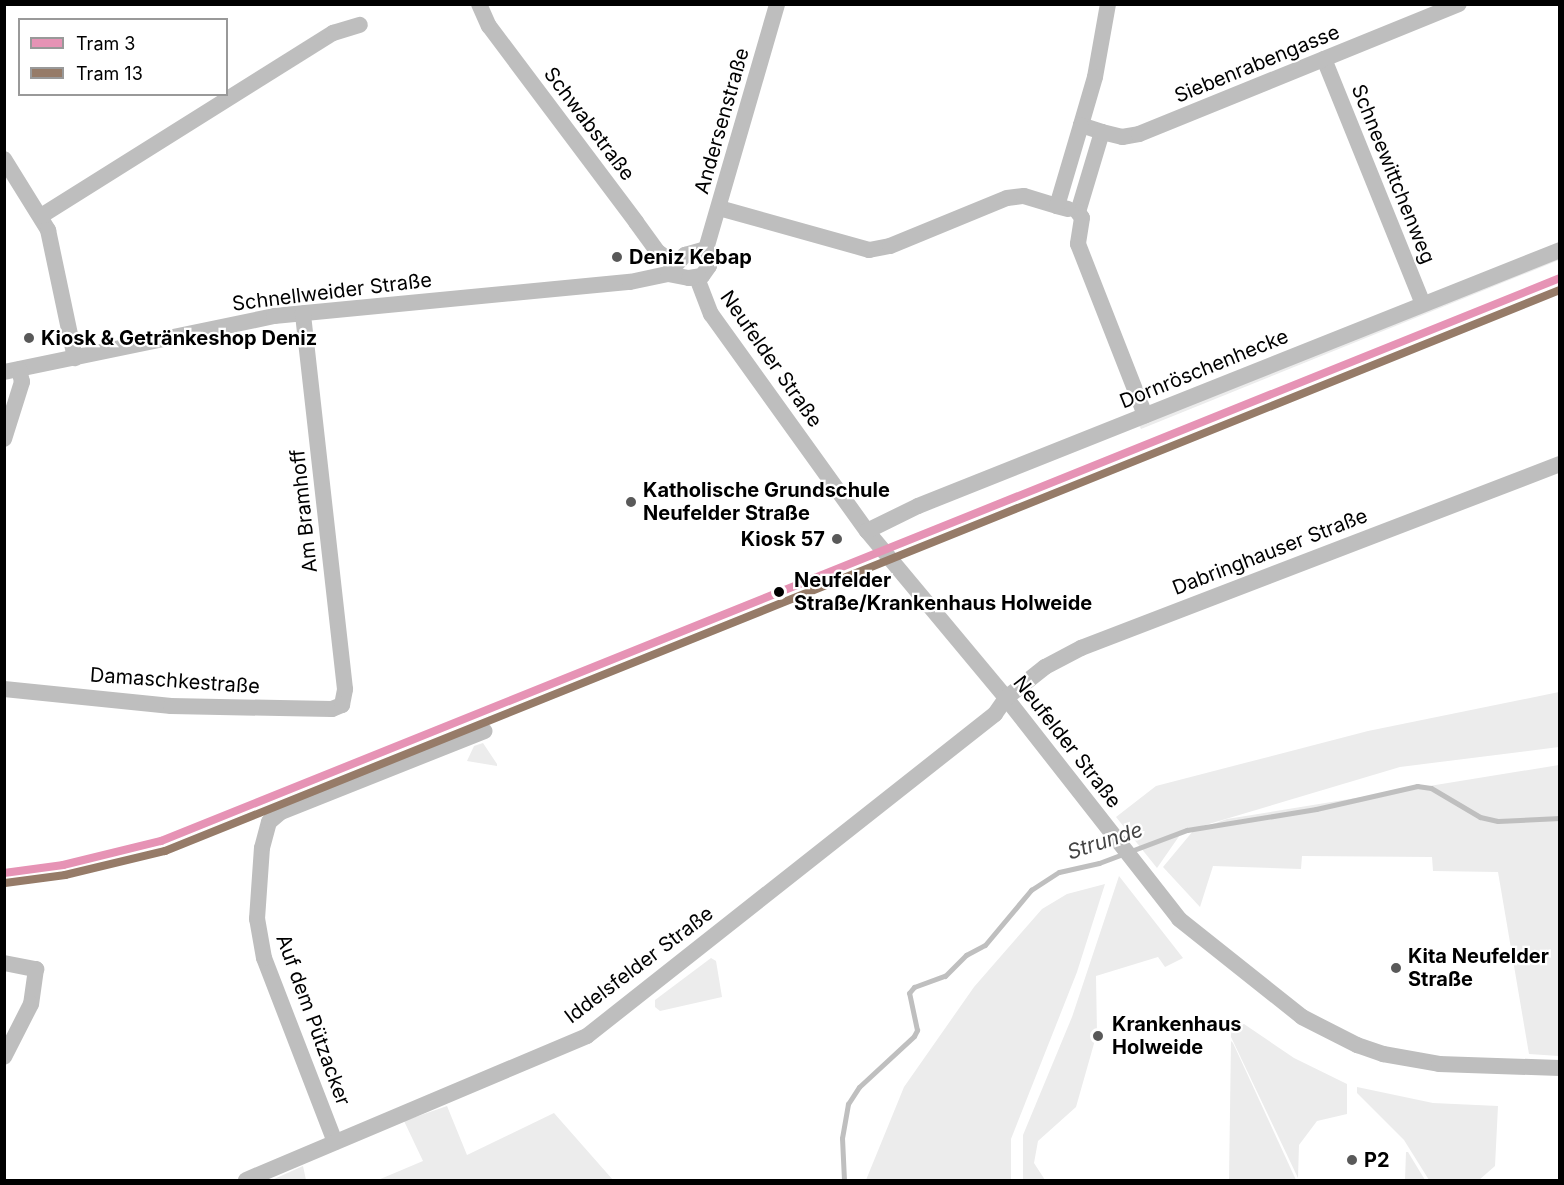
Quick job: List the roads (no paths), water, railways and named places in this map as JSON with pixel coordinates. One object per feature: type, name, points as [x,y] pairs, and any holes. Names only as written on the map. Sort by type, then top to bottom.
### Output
[{"type":"street","name":"Schwabstraße","points":[[478,4],[489,26],[670,268]]},
{"type":"street","name":"Andersenstraße","points":[[697,278],[709,266],[706,249],[777,4]]},
{"type":"street","points":[[1057,206],[1095,77],[1108,4]]},
{"type":"street","name":"Siebenrabengasse","points":[[1081,125],[1122,136],[1139,134],[1459,4]]},
{"type":"street","points":[[41,216],[333,33],[360,26]]},
{"type":"street","name":"Schneewittchenweg","points":[[1324,59],[1423,304]]},
{"type":"street","points":[[1078,212],[1102,132]]},
{"type":"street","points":[[4,159],[48,230],[75,358]]},
{"type":"street","points":[[719,208],[869,250],[890,246],[1007,198],[1024,196],[1078,212],[1082,218],[1079,253],[1145,415]]},
{"type":"street","points":[[697,278],[670,268],[685,255],[706,249]]},
{"type":"street","name":"Dornröschenhecke","points":[[867,531],[900,513],[1560,250]]},
{"type":"street","name":"Schnellweider Straße","points":[[12,371],[303,313],[630,282],[670,268]]},
{"type":"street","name":"Neufelder Straße","points":[[697,278],[711,314],[867,531],[1006,698],[1179,919],[1275,997],[1332,1034],[1411,1060],[1560,1068]]},
{"type":"street","name":"Am Bramhoff","points":[[303,313],[345,689],[342,705]]},
{"type":"street","points":[[4,439],[22,382],[12,371]]},
{"type":"street","name":"Dabringhauser Straße","points":[[1006,698],[1045,667],[1081,648],[1560,464]]},
{"type":"street","name":"Damaschkestraße","points":[[4,689],[171,706],[332,710],[342,705]]},
{"type":"street","name":"Iddelsfelder Straße","points":[[246,1180],[587,1036],[986,721],[1006,698]]},
{"type":"street","name":"Auf dem Pützacker","points":[[335,1142],[264,958],[257,919],[262,848],[269,822],[291,807],[485,731]]},
{"type":"street","points":[[4,963],[36,969],[31,1004],[4,1058]]},
{"type":"waterway","name":"Strunde","points":[[844,1180],[842,1138],[848,1104],[859,1087],[914,1036],[917,1030],[909,993],[914,987],[945,976],[966,955],[985,945],[1031,890],[1059,872],[1099,863],[1187,830],[1316,809],[1417,786],[1431,788],[1480,817],[1498,821],[1560,818]]},
{"type":"tram line","name":"3","points":[[4,873],[63,865],[161,841],[1560,278]]},
{"type":"tram line","name":"13","points":[[5,883],[65,875],[165,851],[1560,290]]},
{"type":"place","name":"Deniz Kebap","points":[[617,257]]},
{"type":"place","name":"Kiosk & Getränkeshop Deniz","points":[[29,338]]},
{"type":"place","name":"Katholische Grundschule Neufelder Straße","points":[[631,502]]},
{"type":"place","name":"Kiosk 57","points":[[837,539]]},
{"type":"place","name":"Neufelder Straße/Krankenhaus Holweide","points":[[779,592]]},
{"type":"place","name":"Kita Neufelder Straße","points":[[1396,968]]},
{"type":"place","name":"Krankenhaus Holweide","points":[[1098,1036]]},
{"type":"place","name":"P2","points":[[1352,1160]]}]
